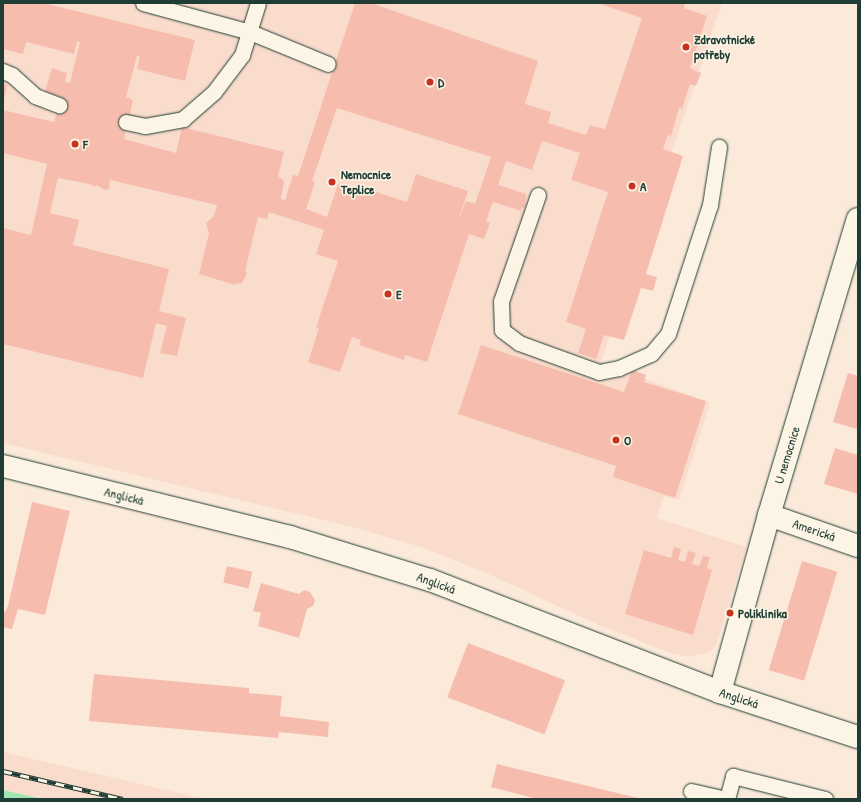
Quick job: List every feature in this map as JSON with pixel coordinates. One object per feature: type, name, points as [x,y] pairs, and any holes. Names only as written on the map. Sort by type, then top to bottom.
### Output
[{"type":"street","name":"U nemocnice","points":[[720,692],[769,515],[858,219]]},
{"type":"street","name":"Anglická","points":[[3,466],[290,537],[430,580],[720,692],[858,737]]},
{"type":"street","name":"Americká","points":[[769,515],[858,546]]},
{"type":"lane","points":[[143,3],[161,5],[250,32],[328,64]]},
{"type":"lane","points":[[126,122],[145,126],[183,119],[218,86],[242,55],[258,3]]},
{"type":"lane","points":[[3,71],[12,75],[35,96],[59,105]]},
{"type":"lane","points":[[538,195],[501,301],[502,330],[519,343],[599,372],[619,368],[650,354],[668,334],[710,205],[719,147]]},
{"type":"lane","points":[[691,791],[726,799],[733,776],[825,799]]},
{"type":"shaded area","name":"Nemocnice Teplice","points":[[3,3],[722,3],[601,362],[710,403],[679,500],[664,496],[657,518],[746,547],[717,643],[710,652],[689,657],[670,653],[599,625],[495,577],[424,548],[356,528],[3,443]]},
{"type":"shaded area","points":[[3,752],[205,799],[43,799],[3,790]]},
{"type":"green space","points":[[3,790],[43,799],[3,799]]},
{"type":"building","points":[[3,3],[43,3],[195,40],[185,81],[137,69],[140,56],[137,56],[126,97],[133,100],[124,139],[176,153],[182,127],[284,152],[278,176],[284,181],[281,199],[285,200],[293,175],[298,176],[355,3],[371,3],[538,61],[525,104],[551,112],[548,123],[586,135],[590,125],[605,129],[642,18],[597,3],[685,3],[684,8],[707,16],[690,68],[701,73],[696,86],[690,84],[682,109],[679,108],[671,136],[668,135],[663,149],[683,156],[646,274],[657,277],[653,291],[641,288],[624,340],[604,335],[596,359],[578,353],[586,329],[566,322],[608,192],[571,180],[580,153],[542,141],[532,170],[506,161],[498,185],[526,194],[525,208],[522,207],[521,211],[493,202],[486,221],[490,223],[484,239],[469,234],[427,362],[405,355],[404,360],[359,345],[361,340],[352,337],[340,372],[308,362],[319,328],[316,327],[338,261],[316,254],[324,230],[269,212],[267,219],[258,217],[245,271],[247,272],[245,278],[241,284],[236,283],[235,285],[199,274],[209,233],[206,223],[214,216],[217,205],[110,180],[109,189],[105,190],[96,185],[95,187],[89,184],[58,178],[50,213],[79,220],[73,245],[169,269],[159,311],[186,318],[177,356],[160,353],[167,326],[156,323],[143,378],[3,344],[3,228],[31,235],[47,164],[3,153],[3,110],[54,122],[61,97],[45,92],[52,68],[67,73],[65,82],[70,83],[80,42],[77,41],[74,54],[26,42],[23,54],[3,49]],"holes":[[[337,108],[491,157],[475,204],[466,201],[457,223],[468,191],[416,174],[407,202],[361,187],[359,191],[338,184],[327,217],[306,209],[315,182],[312,181]]]},
{"type":"building","points":[[3,84],[7,85],[4,100],[3,100]]},
{"type":"building","name":"O","points":[[481,345],[624,392],[632,370],[646,375],[644,382],[706,401],[675,498],[613,477],[616,466],[458,414]]},
{"type":"building","points":[[848,373],[858,376],[857,429],[833,422]]},
{"type":"building","points":[[835,448],[858,455],[858,494],[824,484]]},
{"type":"building","points":[[32,502],[70,511],[45,615],[18,609],[12,629],[3,627],[3,615],[8,606]]},
{"type":"building","points":[[674,547],[681,549],[678,560],[685,562],[688,551],[696,553],[692,564],[699,566],[703,556],[710,557],[707,568],[712,570],[693,635],[625,614],[644,550],[671,558]]},
{"type":"building","points":[[802,561],[837,572],[804,681],[769,670]]},
{"type":"building","points":[[227,566],[252,572],[249,588],[223,583]]},
{"type":"building","points":[[261,583],[299,594],[304,590],[310,592],[315,600],[313,606],[307,609],[299,638],[258,626],[261,613],[253,611]]},
{"type":"building","points":[[468,643],[565,680],[544,734],[447,697]]},
{"type":"building","points":[[94,674],[249,688],[249,693],[282,696],[280,716],[329,722],[328,737],[279,732],[278,738],[89,721]]},
{"type":"building","points":[[497,764],[638,799],[537,799],[491,787]]},
{"type":"railway","points":[[3,771],[123,799]]},
{"type":"place","name":"Zdravotnické potřeby","points":[[686,47]]},
{"type":"place","name":"D","points":[[430,82]]},
{"type":"place","name":"F","points":[[75,144]]},
{"type":"place","name":"Nemocnice Teplice","points":[[332,182]]},
{"type":"place","name":"A","points":[[632,186]]},
{"type":"place","name":"E","points":[[388,294]]},
{"type":"place","name":"O","points":[[616,440]]},
{"type":"place","name":"Poliklinika","points":[[730,613]]}]
